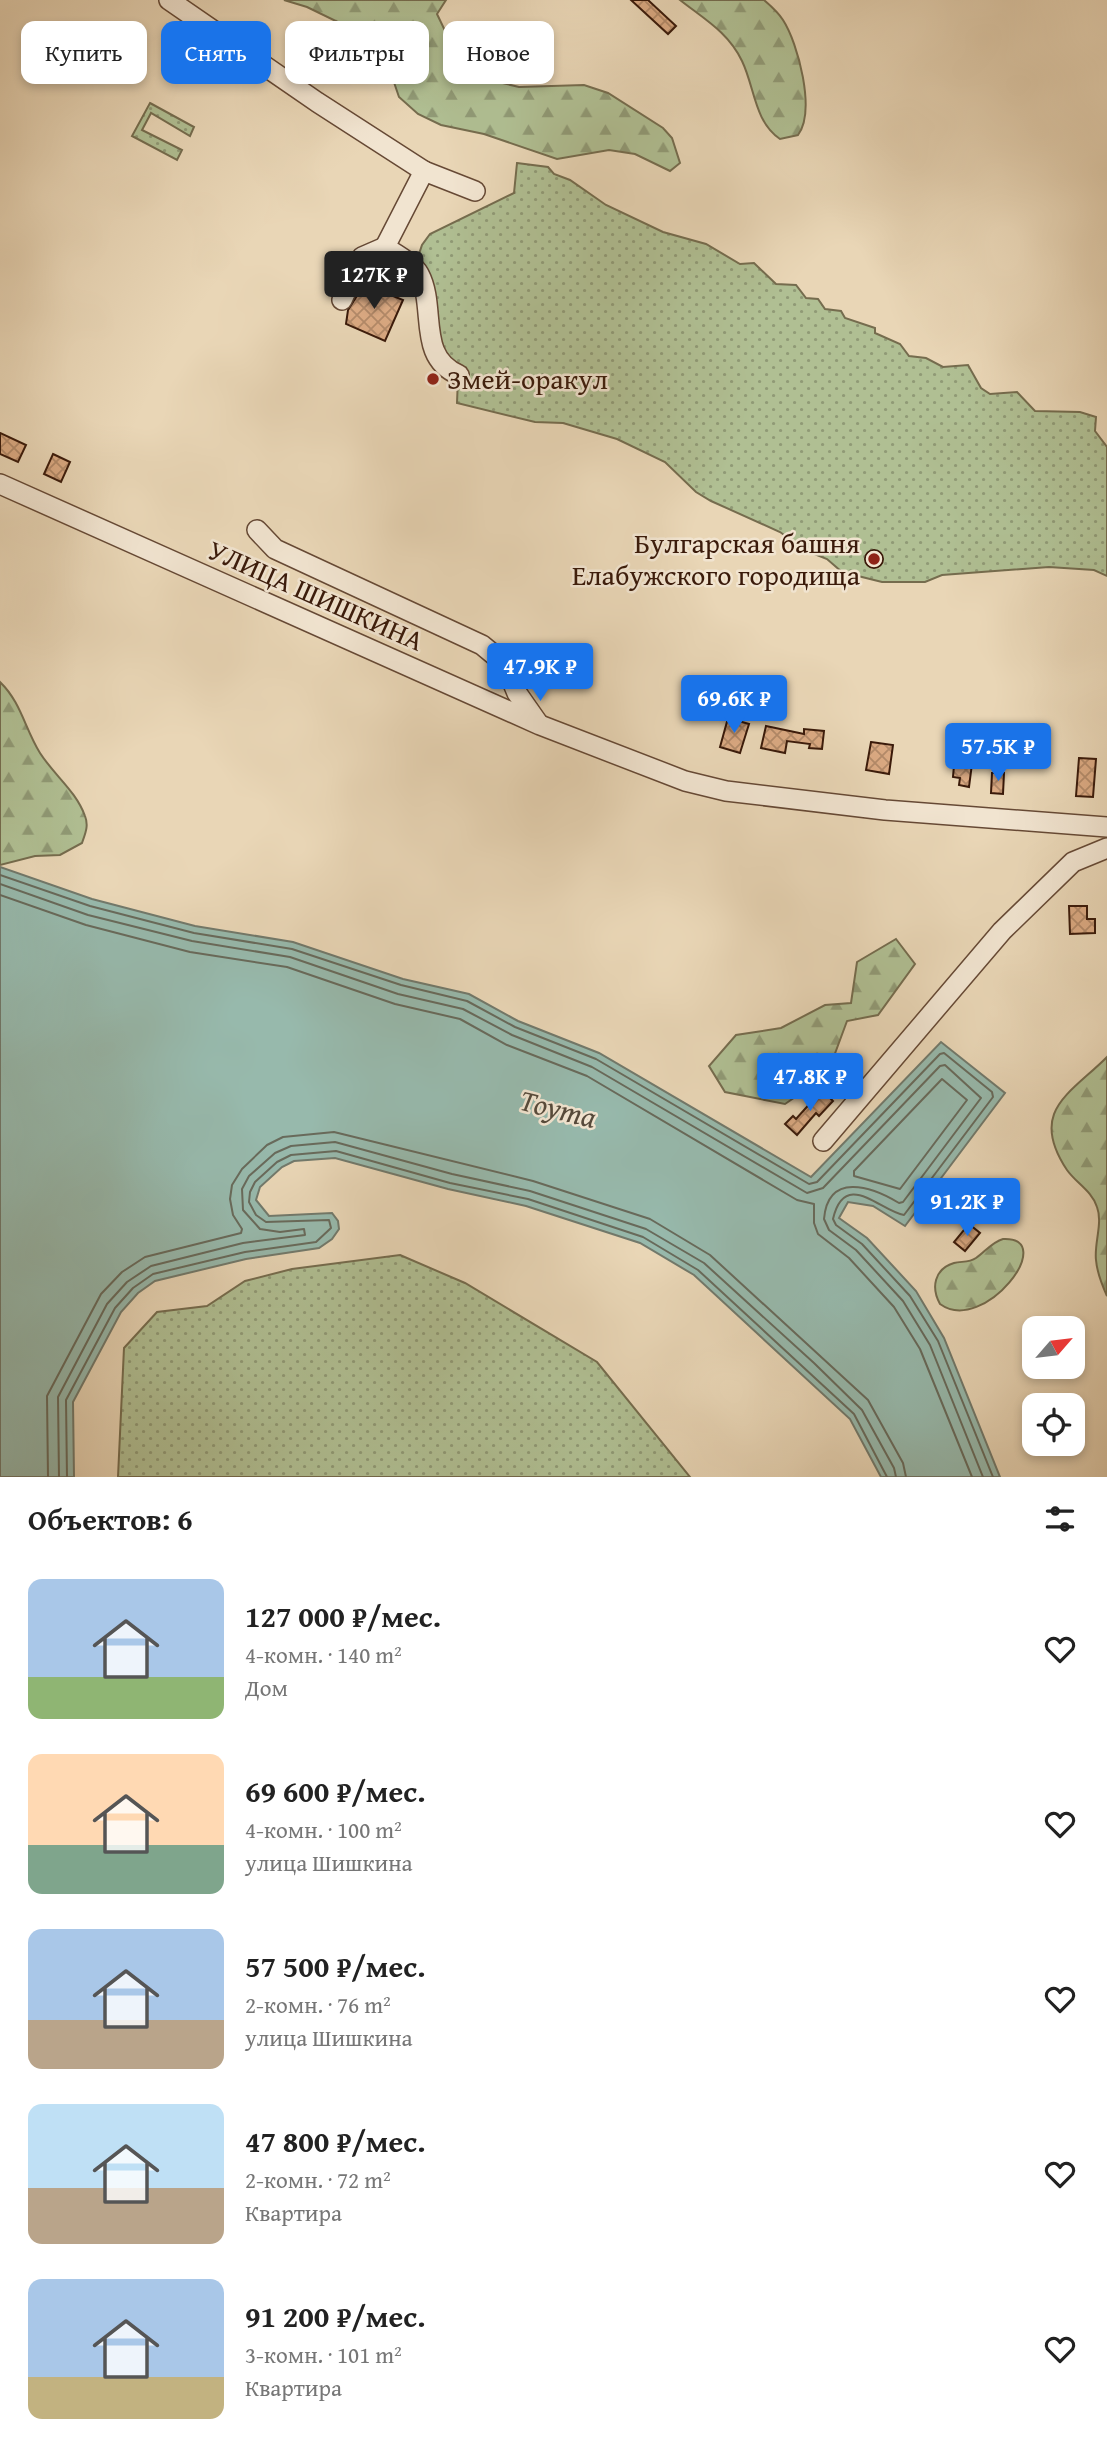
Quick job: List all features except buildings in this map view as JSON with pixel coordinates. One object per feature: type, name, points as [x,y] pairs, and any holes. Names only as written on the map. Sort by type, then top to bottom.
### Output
[{"type":"street","points":[[169,0],[317,102],[424,170],[475,191]]},
{"type":"street","points":[[342,300],[362,257],[385,247],[424,170]]},
{"type":"street","points":[[385,247],[417,271],[424,285],[434,353],[444,366],[459,375]]},
{"type":"street","name":"УЛИЦА ШИШКИНА","points":[[0,484],[540,725],[685,781],[726,790],[885,810],[1107,827]]},
{"type":"street","points":[[257,530],[275,549],[482,645],[505,664],[517,693],[540,725]]},
{"type":"street","points":[[823,1142],[1002,931],[1073,862],[1107,848]]},
{"type":"green space","points":[[284,0],[446,0],[437,14],[443,27],[443,84],[506,84],[519,87],[584,85],[608,93],[663,128],[672,138],[680,163],[670,171],[635,154],[609,150],[557,159],[484,134],[441,125],[418,114],[399,97],[395,84],[429,84],[429,21],[336,21],[307,7]]},
{"type":"green space","points":[[680,0],[764,0],[777,12],[789,31],[803,77],[805,110],[798,135],[780,139],[771,132],[760,114],[742,61],[730,42]]},
{"type":"green space","points":[[150,103],[194,127],[190,136],[151,113],[142,130],[182,150],[177,160],[132,136]]},
{"type":"green space","points":[[517,163],[548,167],[554,174],[570,180],[606,205],[663,232],[706,244],[740,264],[754,263],[776,284],[796,285],[806,298],[818,299],[825,309],[841,311],[845,318],[875,328],[875,333],[900,344],[909,356],[926,358],[943,367],[968,365],[981,388],[990,394],[1017,392],[1035,411],[1080,412],[1096,417],[1095,431],[1107,447],[1107,576],[1094,570],[1049,567],[942,575],[925,582],[882,582],[842,572],[827,559],[807,551],[780,532],[711,501],[696,492],[665,462],[617,439],[563,423],[535,422],[457,403],[458,378],[440,366],[417,260],[422,245],[430,234],[514,193]]},
{"type":"green space","points":[[0,682],[13,698],[40,753],[76,799],[85,816],[87,827],[82,843],[60,855],[35,856],[0,865]]},
{"type":"green space","points":[[896,939],[915,964],[878,1015],[847,1021],[827,1075],[785,1104],[725,1092],[709,1066],[736,1035],[781,1028],[825,1005],[851,1003],[857,962]]},
{"type":"green space","points":[[1107,1057],[1107,1296],[1097,1269],[1097,1207],[1091,1196],[1067,1170],[1056,1150],[1052,1133],[1053,1118],[1058,1105]]},
{"type":"green space","points":[[1003,1239],[1018,1242],[1023,1252],[1020,1267],[1009,1282],[994,1297],[976,1307],[958,1310],[940,1304],[935,1286],[938,1274],[954,1263],[973,1260]]},
{"type":"green space","points":[[400,1255],[465,1283],[597,1362],[690,1477],[118,1477],[124,1348],[157,1312],[207,1306],[245,1281],[292,1269]]},
{"type":"water","name":"Toyma","points":[[0,867],[92,899],[195,926],[293,942],[403,979],[469,994],[518,1021],[599,1053],[811,1177],[941,1042],[1005,1093],[905,1226],[873,1206],[848,1202],[839,1218],[867,1238],[916,1291],[944,1338],[1000,1477],[881,1477],[850,1419],[694,1275],[640,1243],[526,1206],[448,1189],[335,1158],[294,1161],[282,1167],[260,1187],[256,1200],[269,1216],[332,1213],[338,1221],[339,1229],[332,1239],[319,1248],[246,1259],[155,1281],[138,1293],[121,1312],[73,1402],[74,1477],[0,1477]]},
{"type":"place","name":"Змей-оракул","points":[[433,379]]},
{"type":"place","name":"Булгарская башня Елабужского городища","points":[[874,559]]}]
